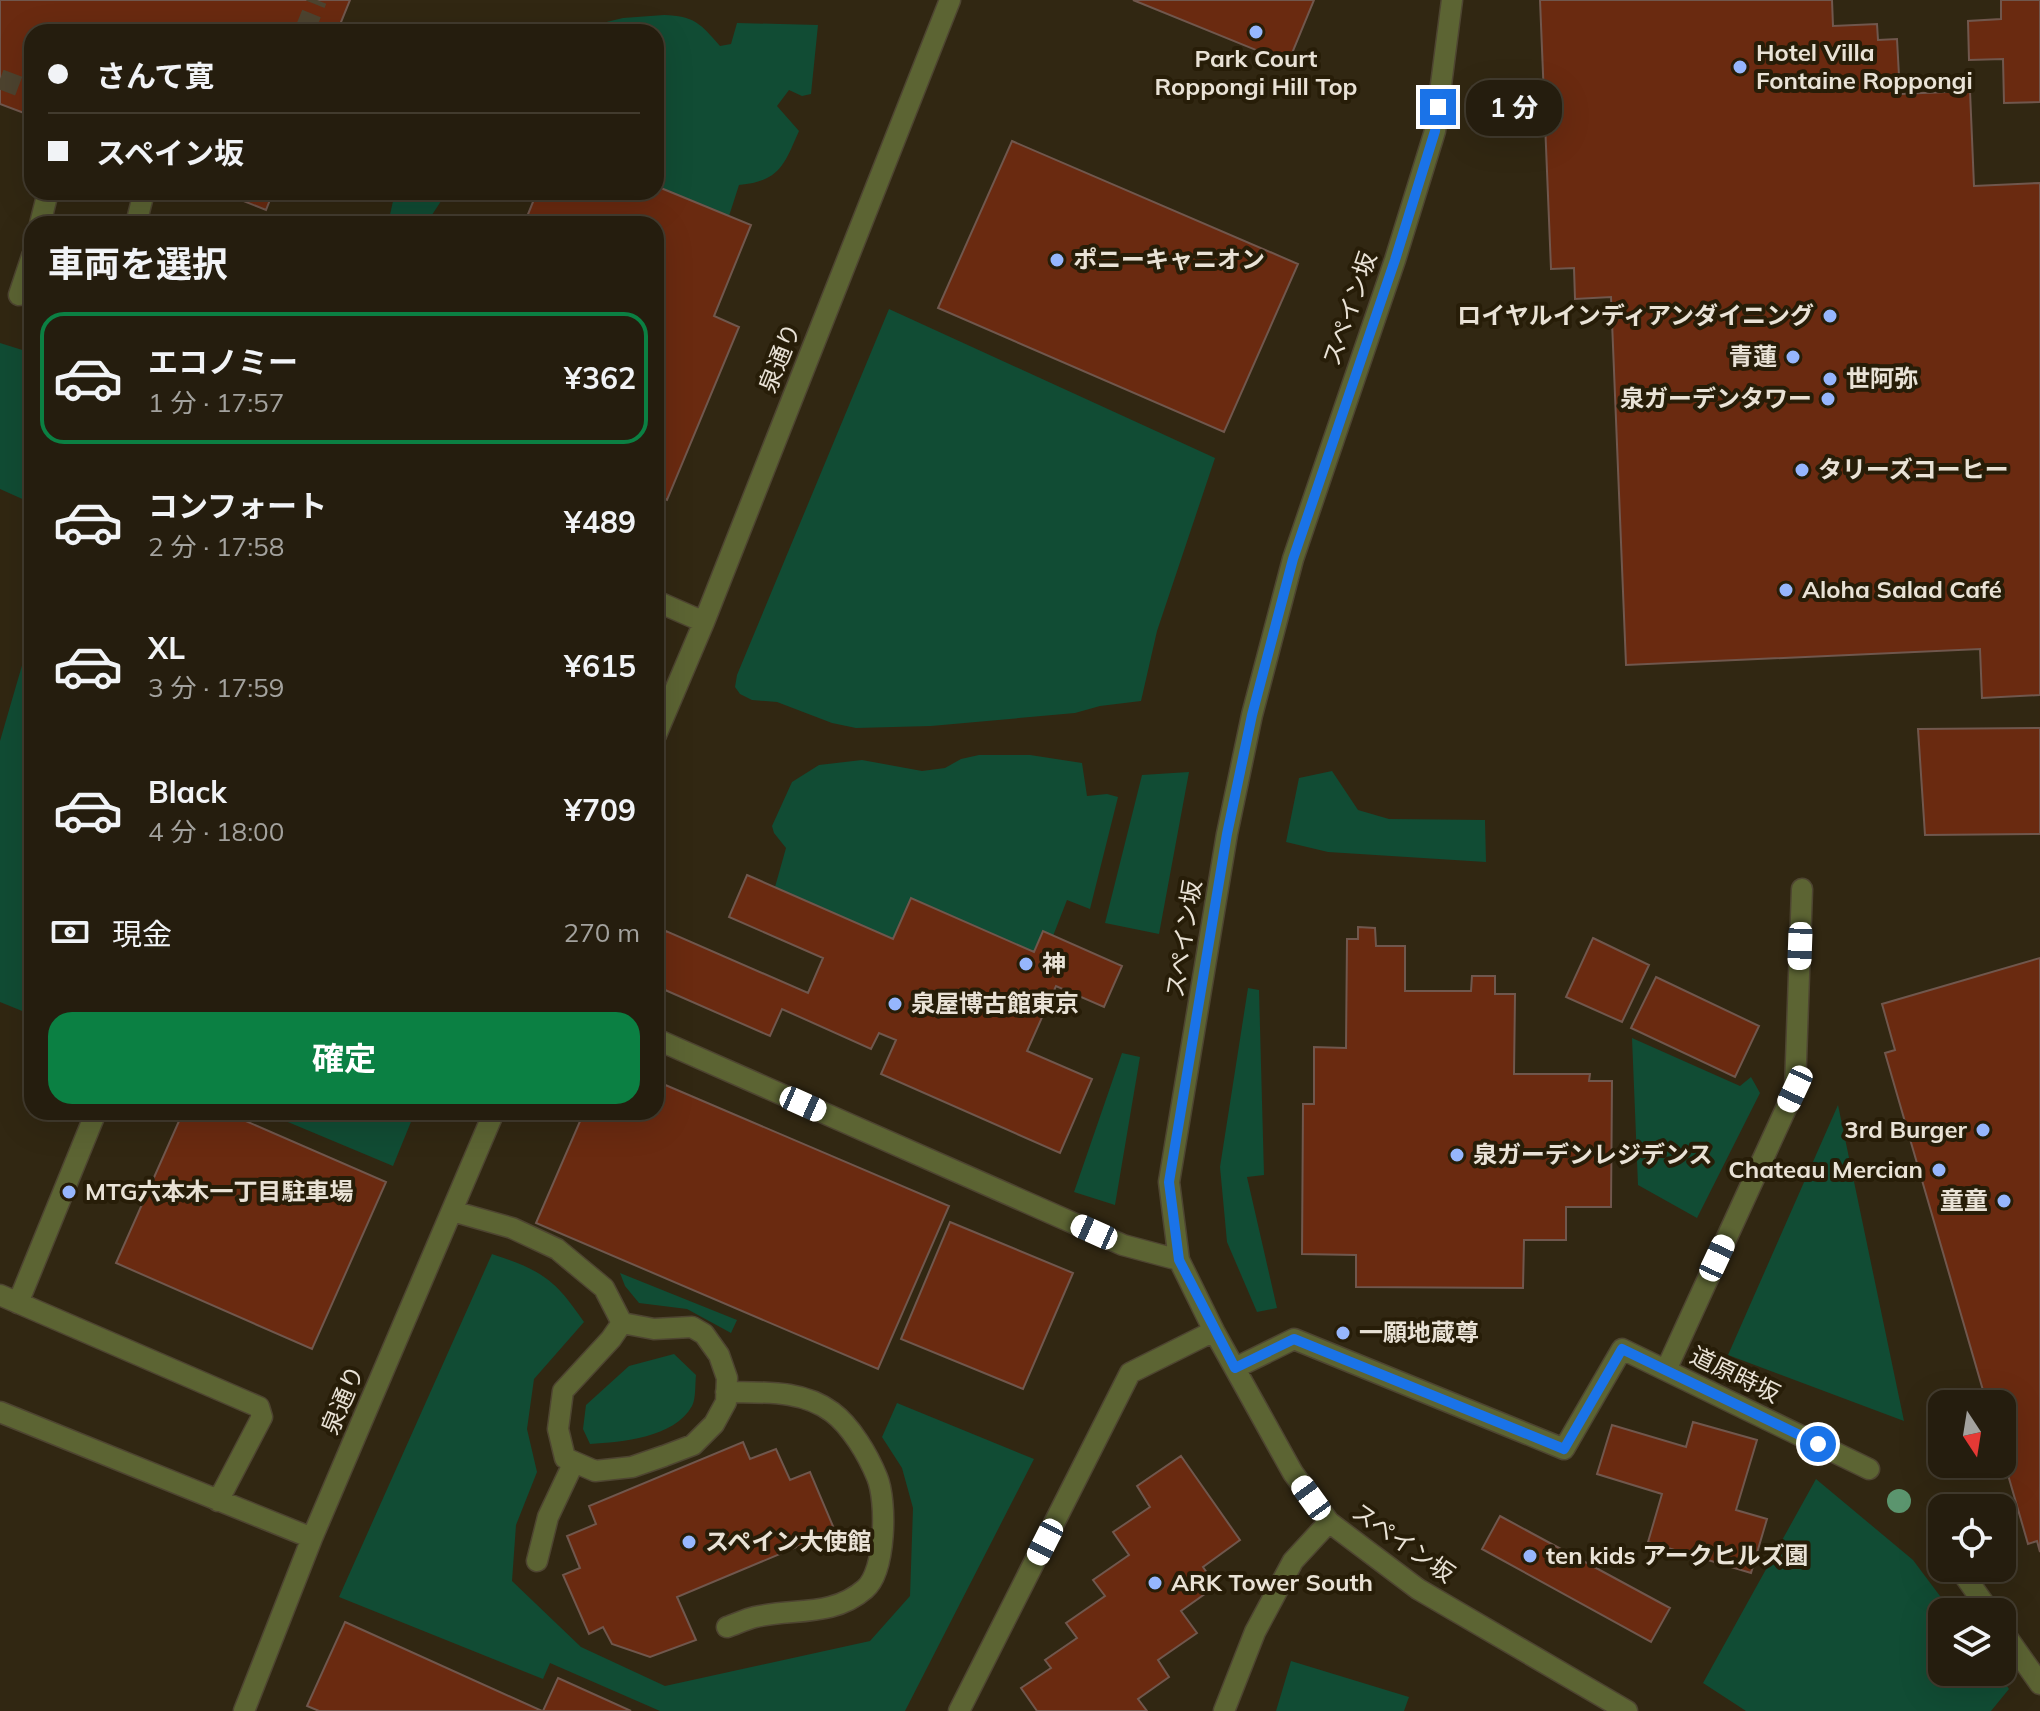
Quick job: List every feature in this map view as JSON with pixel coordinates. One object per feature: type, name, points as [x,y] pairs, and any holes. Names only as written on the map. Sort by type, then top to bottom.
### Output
[{"type":"street","name":"泉通り","points":[[664,716],[950,0]]},
{"type":"street","name":"スペイン坂","points":[[1452,0],[1435,131],[1395,260],[1293,559],[1252,715],[1227,834],[1169,1182],[1179,1260],[1214,1331],[1293,1473],[1329,1522],[1418,1589],[1627,1711]]},
{"type":"street","points":[[664,604],[704,622]]},
{"type":"street","points":[[1666,1370],[1795,1089],[1802,889]]},
{"type":"street","points":[[664,1043],[1123,1245],[1179,1260]]},
{"type":"street","points":[[92,1120],[9,1299],[259,1407],[262,1417],[218,1501]]},
{"type":"street","name":"泉通り","points":[[244,1711],[312,1538],[491,1120]]},
{"type":"street","points":[[452,1211],[512,1228],[557,1249],[604,1288],[622,1323]]},
{"type":"street","points":[[622,1323],[654,1329],[692,1327],[704,1334],[719,1355],[727,1378],[726,1402],[714,1424],[693,1445],[632,1467],[595,1471],[565,1458],[558,1429],[563,1391],[622,1323]]},
{"type":"street","points":[[959,1711],[1130,1373],[1214,1331]]},
{"type":"street","name":"道原時坂","points":[[1235,1368],[1294,1339],[1564,1449],[1622,1349],[1869,1469]]},
{"type":"street","points":[[726,1392],[788,1393],[832,1412],[855,1439],[878,1479],[883,1510],[881,1551],[874,1579],[866,1588],[841,1606],[756,1617],[727,1627]]},
{"type":"street","points":[[0,1412],[312,1538]]},
{"type":"street","points":[[537,1561],[548,1517],[574,1462]]},
{"type":"street","points":[[1224,1711],[1255,1632],[1293,1561],[1329,1522]]},
{"type":"street","points":[[2016,1650],[2040,1684]]},
{"type":"green space","points":[[683,17],[696,22],[720,46],[731,44],[737,23],[818,25],[811,94],[802,96],[789,90],[777,106],[799,131],[789,153],[772,175],[764,180],[739,185],[729,216],[664,189],[664,24],[598,24],[623,18]]},
{"type":"green space","points":[[393,200],[442,200],[431,216],[390,216]]},
{"type":"green space","points":[[889,309],[1215,458],[1157,631],[1141,701],[1100,706],[1075,713],[931,726],[856,728],[832,723],[777,702],[752,700],[740,694],[735,687],[737,675]]},
{"type":"green space","points":[[0,343],[24,350],[24,500],[0,489]]},
{"type":"green space","points":[[24,658],[24,1012],[0,1002],[0,741]]},
{"type":"green space","points":[[979,755],[1030,755],[1082,763],[1087,796],[1107,794],[1118,797],[1090,909],[1067,900],[1053,936],[1043,931],[1034,952],[912,898],[893,939],[775,887],[786,848],[772,826],[792,782],[819,765],[862,760],[922,771],[945,768],[961,759]]},
{"type":"green space","points":[[1332,771],[1358,810],[1389,819],[1485,820],[1486,862],[1328,852],[1286,842],[1299,778]]},
{"type":"green space","points":[[1189,772],[1159,934],[1105,923],[1142,775]]},
{"type":"green space","points":[[1248,988],[1259,990],[1264,1175],[1247,1177],[1277,1308],[1257,1312],[1227,1242],[1220,1167]]},
{"type":"green space","points":[[1632,1038],[1740,1086],[1751,1077],[1760,1093],[1697,1218],[1638,1185]]},
{"type":"green space","points":[[1122,1053],[1140,1057],[1115,1205],[1074,1192]]},
{"type":"green space","points":[[1838,1105],[1904,1421],[1728,1355]]},
{"type":"green space","points":[[283,1120],[412,1120],[393,1166]]},
{"type":"green space","points":[[492,1254],[546,1278],[564,1295],[584,1322],[534,1379],[527,1429],[537,1472],[516,1525],[512,1581],[581,1647],[665,1686],[870,1641],[910,1596],[913,1508],[902,1468],[882,1437],[897,1403],[1034,1459],[905,1711],[660,1711],[550,1663],[543,1679],[339,1597]]},
{"type":"green space","points":[[620,1273],[737,1320],[731,1333],[687,1309],[639,1303],[625,1286]]},
{"type":"green space","points":[[674,1354],[696,1375],[693,1403],[684,1417],[660,1432],[617,1442],[590,1444],[583,1429],[586,1405],[629,1366]]},
{"type":"green space","points":[[1816,1479],[1913,1560],[1942,1598],[1928,1598],[1928,1686],[2007,1686],[2009,1689],[1991,1711],[1746,1711],[1703,1683]]},
{"type":"green space","points":[[1291,1661],[1409,1697],[1404,1711],[1276,1711]]},
{"type":"building","points":[[0,0],[350,0],[340,24],[24,24],[24,113],[0,104]]},
{"type":"building","name":"Park Court Roppongi Hill Top","points":[[1133,0],[1314,0],[1288,63]]},
{"type":"building","name":"泉ガーデンタワー","points":[[1540,0],[1832,0],[1833,26],[1877,24],[1878,40],[1897,39],[1900,94],[1970,91],[1974,186],[2040,183],[2040,695],[1982,698],[1980,649],[1626,665],[1611,297],[1575,299],[1574,268],[1551,269]]},
{"type":"building","points":[[2001,0],[2040,0],[2040,102],[2004,103],[2003,59],[1969,60],[1968,21],[2001,19]]},
{"type":"building","points":[[1012,141],[1298,264],[1224,432],[938,308]]},
{"type":"building","points":[[664,189],[751,225],[714,316],[739,327],[667,500],[664,499],[664,216],[527,216],[534,200],[664,200]]},
{"type":"building","points":[[241,200],[270,200],[266,210]]},
{"type":"building","points":[[2040,728],[2040,834],[1925,835],[1918,729]]},
{"type":"building","points":[[747,875],[893,939],[911,898],[1034,952],[1043,931],[1122,966],[1104,1007],[1056,986],[1027,1051],[1092,1079],[1060,1153],[881,1074],[896,1040],[879,1033],[871,1049],[782,1009],[770,1036],[664,990],[666,931],[808,993],[823,958],[729,917]]},
{"type":"building","name":"泉ガーデンレジデンス","points":[[1358,927],[1375,928],[1376,946],[1405,946],[1405,991],[1471,991],[1472,976],[1495,976],[1495,994],[1515,994],[1514,1074],[1590,1074],[1589,1081],[1612,1081],[1611,1207],[1566,1207],[1566,1240],[1524,1240],[1523,1288],[1356,1287],[1356,1255],[1302,1254],[1303,1104],[1314,1104],[1314,1047],[1346,1048],[1347,939],[1358,939]]},
{"type":"building","points":[[1593,938],[1649,965],[1622,1022],[1566,997]]},
{"type":"building","points":[[2040,958],[2040,1552],[2037,1541],[2028,1544],[2009,1478],[2016,1478],[2016,1390],[1983,1390],[1885,1053],[1895,1050],[1882,1004]]},
{"type":"building","points":[[1656,977],[1759,1026],[1735,1077],[1631,1028]]},
{"type":"building","points":[[664,1084],[949,1206],[878,1369],[536,1223],[581,1120],[664,1120]]},
{"type":"building","points":[[179,1120],[243,1120],[386,1182],[312,1349],[116,1263]]},
{"type":"building","points":[[950,1222],[1073,1273],[1023,1389],[901,1339]]},
{"type":"building","points":[[1693,1422],[1757,1440],[1736,1510],[1767,1519],[1751,1573],[1648,1542],[1662,1494],[1597,1474],[1612,1425],[1686,1447]]},
{"type":"building","points":[[743,1442],[750,1459],[776,1449],[790,1480],[810,1472],[835,1531],[677,1597],[696,1640],[650,1657],[612,1644],[603,1627],[589,1634],[563,1575],[580,1568],[567,1536],[596,1524],[589,1506]]},
{"type":"building","name":"ARK Tower South","points":[[1181,1456],[1240,1540],[1203,1567],[1216,1586],[1181,1611],[1197,1633],[1158,1660],[1169,1677],[1138,1699],[1147,1711],[1037,1711],[1021,1688],[1051,1668],[1045,1660],[1077,1638],[1066,1623],[1105,1596],[1093,1580],[1129,1555],[1113,1532],[1150,1507],[1137,1486]]},
{"type":"building","points":[[1500,1516],[1670,1608],[1651,1642],[1482,1549]]},
{"type":"building","points":[[345,1622],[542,1711],[319,1711],[307,1706]]},
{"type":"building","points":[[558,1678],[631,1711],[543,1711]]},
{"type":"tunnel","points":[[307,24],[317,0]]},
{"type":"tunnel","points":[[0,79],[24,88]]},
{"type":"place","name":"Park Court Roppongi Hill Top","points":[[1256,32]]},
{"type":"place","name":"Hotel Villa Fontaine Roppongi","points":[[1740,67]]},
{"type":"place","name":"ポニーキャニオン","points":[[1057,260]]},
{"type":"place","name":"ロイヤルインディアンダイニング","points":[[1830,316]]},
{"type":"place","name":"青蓮","points":[[1793,357]]},
{"type":"place","name":"世阿弥","points":[[1830,379]]},
{"type":"place","name":"泉ガーデンタワー","points":[[1828,399]]},
{"type":"place","name":"タリーズコーヒー","points":[[1802,470]]},
{"type":"place","name":"Aloha Salad Café","points":[[1786,590]]},
{"type":"place","name":"神","points":[[1026,964]]},
{"type":"place","name":"泉屋博古館東京","points":[[895,1004]]},
{"type":"place","name":"3rd Burger","points":[[1983,1130]]},
{"type":"place","name":"泉ガーデンレジデンス","points":[[1457,1155]]},
{"type":"place","name":"Chateau Mercian","points":[[1939,1170]]},
{"type":"place","name":"MTG六本木一丁目駐車場","points":[[69,1192]]},
{"type":"place","name":"童童","points":[[2004,1201]]},
{"type":"place","name":"一願地蔵尊","points":[[1343,1333]]},
{"type":"place","name":"スペイン大使館","points":[[689,1542]]},
{"type":"place","name":"ten kids アークヒルズ園","points":[[1530,1556]]},
{"type":"place","name":"ARK Tower South","points":[[1155,1583]]},
{"type":"route","points":[[1438,107],[1435,131],[1395,260],[1293,559],[1252,715],[1227,834],[1169,1182],[1179,1260],[1235,1368],[1294,1339],[1564,1449],[1622,1349],[1818,1444]]}]
